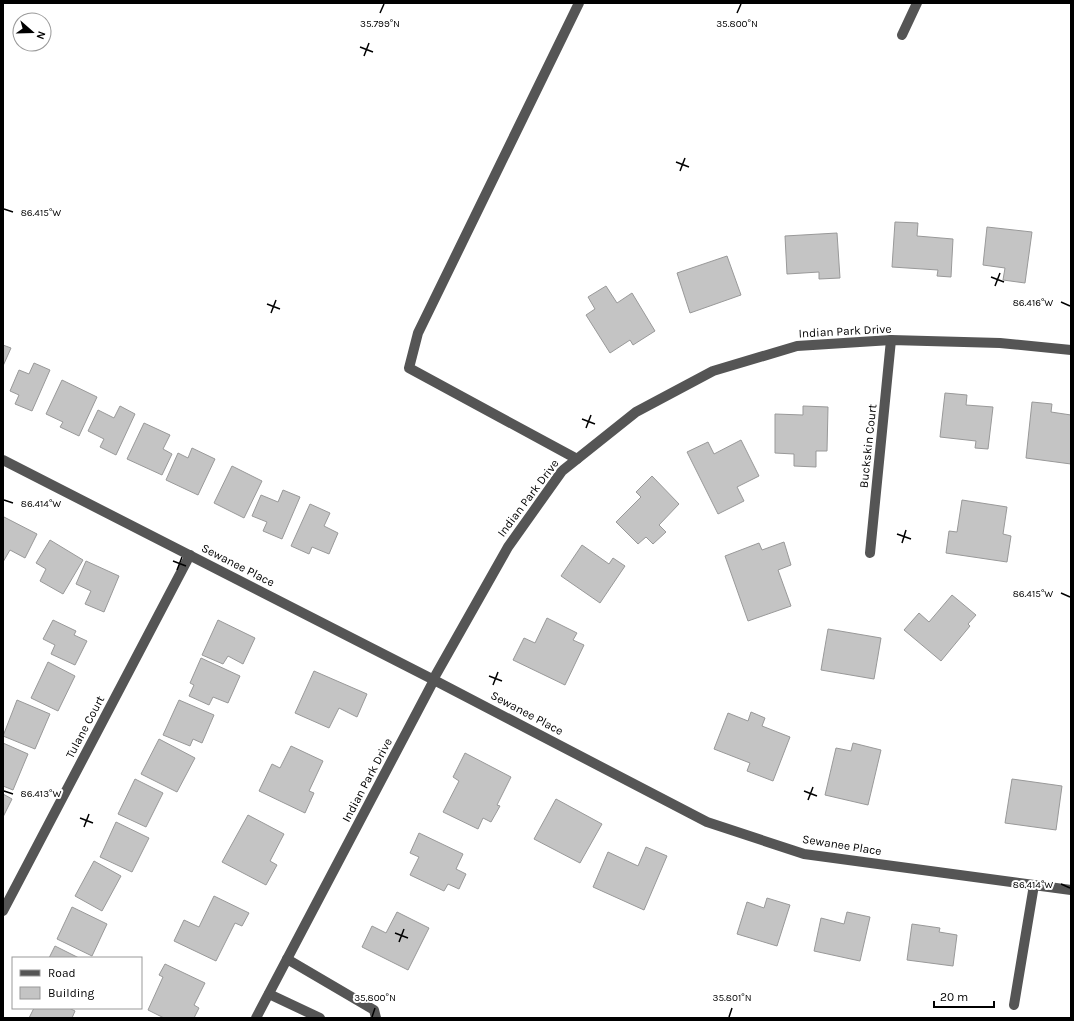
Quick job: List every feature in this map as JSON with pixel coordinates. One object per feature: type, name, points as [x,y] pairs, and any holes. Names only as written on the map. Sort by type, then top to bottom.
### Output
[{"type":"street","points":[[577,459],[409,368],[418,333],[579,3]]},
{"type":"street","points":[[902,35],[918,3]]},
{"type":"street","name":"Indian Park Drive","points":[[256,1018],[434,678],[508,547],[562,471],[636,412],[713,371],[797,346],[891,340],[1000,343],[1071,350]]},
{"type":"street","name":"Buckskin Court","points":[[870,553],[891,340]]},
{"type":"street","name":"Sewanee Place","points":[[3,460],[434,680],[707,822],[804,854],[1071,890]]},
{"type":"street","name":"Tulane Court","points":[[3,911],[190,555]]},
{"type":"street","points":[[1014,1005],[1034,885]]},
{"type":"street","points":[[287,959],[374,1010],[376,1018]]},
{"type":"street","points":[[269,994],[320,1018]]},
{"type":"building","points":[[895,222],[918,223],[917,236],[953,239],[951,277],[937,276],[938,270],[892,267]]},
{"type":"building","points":[[987,227],[1032,232],[1025,283],[1003,280],[1005,268],[983,265]]},
{"type":"building","points":[[837,233],[840,278],[819,279],[819,272],[787,274],[785,236]]},
{"type":"building","points":[[727,256],[741,295],[690,313],[677,273]]},
{"type":"building","points":[[606,286],[617,303],[632,293],[655,331],[633,345],[630,340],[610,353],[586,315],[595,309],[588,297]]},
{"type":"building","points":[[3,345],[11,348],[3,366]]},
{"type":"building","points":[[34,363],[50,370],[32,411],[15,404],[19,395],[10,391],[19,370],[29,374]]},
{"type":"building","points":[[62,380],[97,397],[79,436],[60,427],[63,422],[46,414]]},
{"type":"building","points":[[945,393],[967,395],[966,405],[993,407],[988,449],[975,448],[976,441],[940,437]]},
{"type":"building","points":[[1032,402],[1052,404],[1051,412],[1071,415],[1071,464],[1026,458]]},
{"type":"building","points":[[120,406],[135,414],[116,455],[100,447],[104,439],[88,431],[98,410],[114,418]]},
{"type":"building","points":[[803,406],[828,407],[827,451],[816,451],[816,467],[794,466],[794,454],[775,453],[775,414],[803,415]]},
{"type":"building","points":[[144,423],[170,435],[163,449],[172,454],[162,475],[127,459]]},
{"type":"building","points":[[741,440],[759,476],[737,487],[744,501],[718,514],[687,452],[708,442],[714,454]]},
{"type":"building","points":[[192,448],[215,459],[198,495],[166,480],[178,453],[188,458]]},
{"type":"building","points":[[232,466],[262,481],[244,518],[214,503]]},
{"type":"building","points":[[652,476],[679,504],[659,525],[666,532],[653,544],[646,537],[638,544],[616,522],[641,497],[636,492]]},
{"type":"building","points":[[283,490],[300,497],[282,539],[263,531],[267,522],[252,516],[261,495],[278,502]]},
{"type":"building","points":[[962,500],[1007,507],[1003,534],[1011,536],[1007,562],[946,553],[949,531],[957,532]]},
{"type":"building","points":[[310,504],[330,513],[324,526],[338,533],[329,554],[312,547],[309,554],[291,546]]},
{"type":"building","points":[[4,517],[37,534],[25,558],[10,550],[3,562]]},
{"type":"building","points":[[50,540],[83,560],[63,594],[40,581],[46,569],[36,563]]},
{"type":"building","points":[[784,542],[791,565],[778,570],[791,606],[748,621],[725,556],[759,543],[762,550]]},
{"type":"building","points":[[582,545],[609,564],[613,558],[625,566],[600,603],[561,576]]},
{"type":"building","points":[[86,561],[119,576],[104,612],[85,604],[91,591],[76,584]]},
{"type":"building","points":[[952,595],[976,615],[968,624],[970,626],[941,661],[904,630],[919,613],[929,622]]},
{"type":"building","points":[[547,618],[577,633],[573,640],[584,645],[565,685],[513,660],[524,638],[535,643]]},
{"type":"building","points":[[53,620],[76,631],[74,635],[87,641],[75,665],[51,654],[55,645],[43,639]]},
{"type":"building","points":[[218,620],[255,638],[243,664],[228,656],[223,664],[202,655]]},
{"type":"building","points":[[828,629],[881,638],[874,679],[821,670]]},
{"type":"building","points":[[201,658],[240,676],[228,703],[213,697],[209,705],[189,696],[194,685],[190,683]]},
{"type":"building","points":[[48,662],[75,676],[58,711],[31,698]]},
{"type":"building","points":[[314,671],[367,694],[357,717],[339,708],[329,728],[295,713]]},
{"type":"building","points":[[17,700],[50,714],[35,749],[3,736]]},
{"type":"building","points":[[179,700],[214,715],[202,743],[193,739],[190,746],[163,735]]},
{"type":"building","points":[[751,712],[765,718],[762,726],[790,737],[773,781],[747,771],[750,763],[714,749],[728,713],[748,721]]},
{"type":"building","points":[[159,739],[195,758],[177,792],[141,774]]},
{"type":"building","points":[[3,743],[28,754],[13,790],[3,786]]},
{"type":"building","points":[[853,743],[881,750],[868,805],[825,795],[836,748],[851,751]]},
{"type":"building","points":[[291,746],[323,761],[309,791],[314,793],[305,813],[259,791],[272,764],[280,768]]},
{"type":"building","points":[[465,753],[511,777],[497,805],[500,806],[491,822],[483,818],[478,829],[443,812],[459,781],[453,777]]},
{"type":"building","points":[[135,779],[163,793],[146,827],[118,814]]},
{"type":"building","points":[[1012,779],[1062,786],[1056,830],[1005,823]]},
{"type":"building","points":[[3,794],[12,799],[3,817]]},
{"type":"building","points":[[556,799],[602,824],[580,863],[534,839]]},
{"type":"building","points":[[248,815],[284,834],[270,861],[277,865],[266,885],[222,862]]},
{"type":"building","points":[[116,822],[149,838],[132,872],[100,857]]},
{"type":"building","points":[[419,833],[463,854],[456,869],[466,874],[459,889],[448,884],[444,891],[410,875],[419,857],[410,853]]},
{"type":"building","points":[[646,847],[667,856],[644,910],[593,887],[608,852],[638,866]]},
{"type":"building","points":[[94,861],[121,876],[102,911],[75,896]]},
{"type":"building","points":[[214,896],[249,913],[242,926],[235,923],[216,961],[174,941],[184,920],[199,927]]},
{"type":"building","points":[[767,898],[790,905],[777,946],[737,934],[747,902],[764,908]]},
{"type":"building","points":[[72,907],[107,924],[92,956],[57,939]]},
{"type":"building","points":[[397,912],[429,928],[408,970],[362,947],[372,926],[386,933]]},
{"type":"building","points":[[847,912],[870,917],[860,961],[814,951],[821,918],[844,924]]},
{"type":"building","points":[[912,924],[940,928],[939,932],[957,935],[953,966],[907,960]]},
{"type":"building","points":[[55,946],[77,957],[50,957]]},
{"type":"building","points":[[165,964],[205,983],[194,1005],[199,1008],[194,1018],[164,1018],[148,1010],[163,977],[159,975]]},
{"type":"building","points":[[34,1009],[71,1009],[75,1011],[72,1018],[29,1018]]}]
